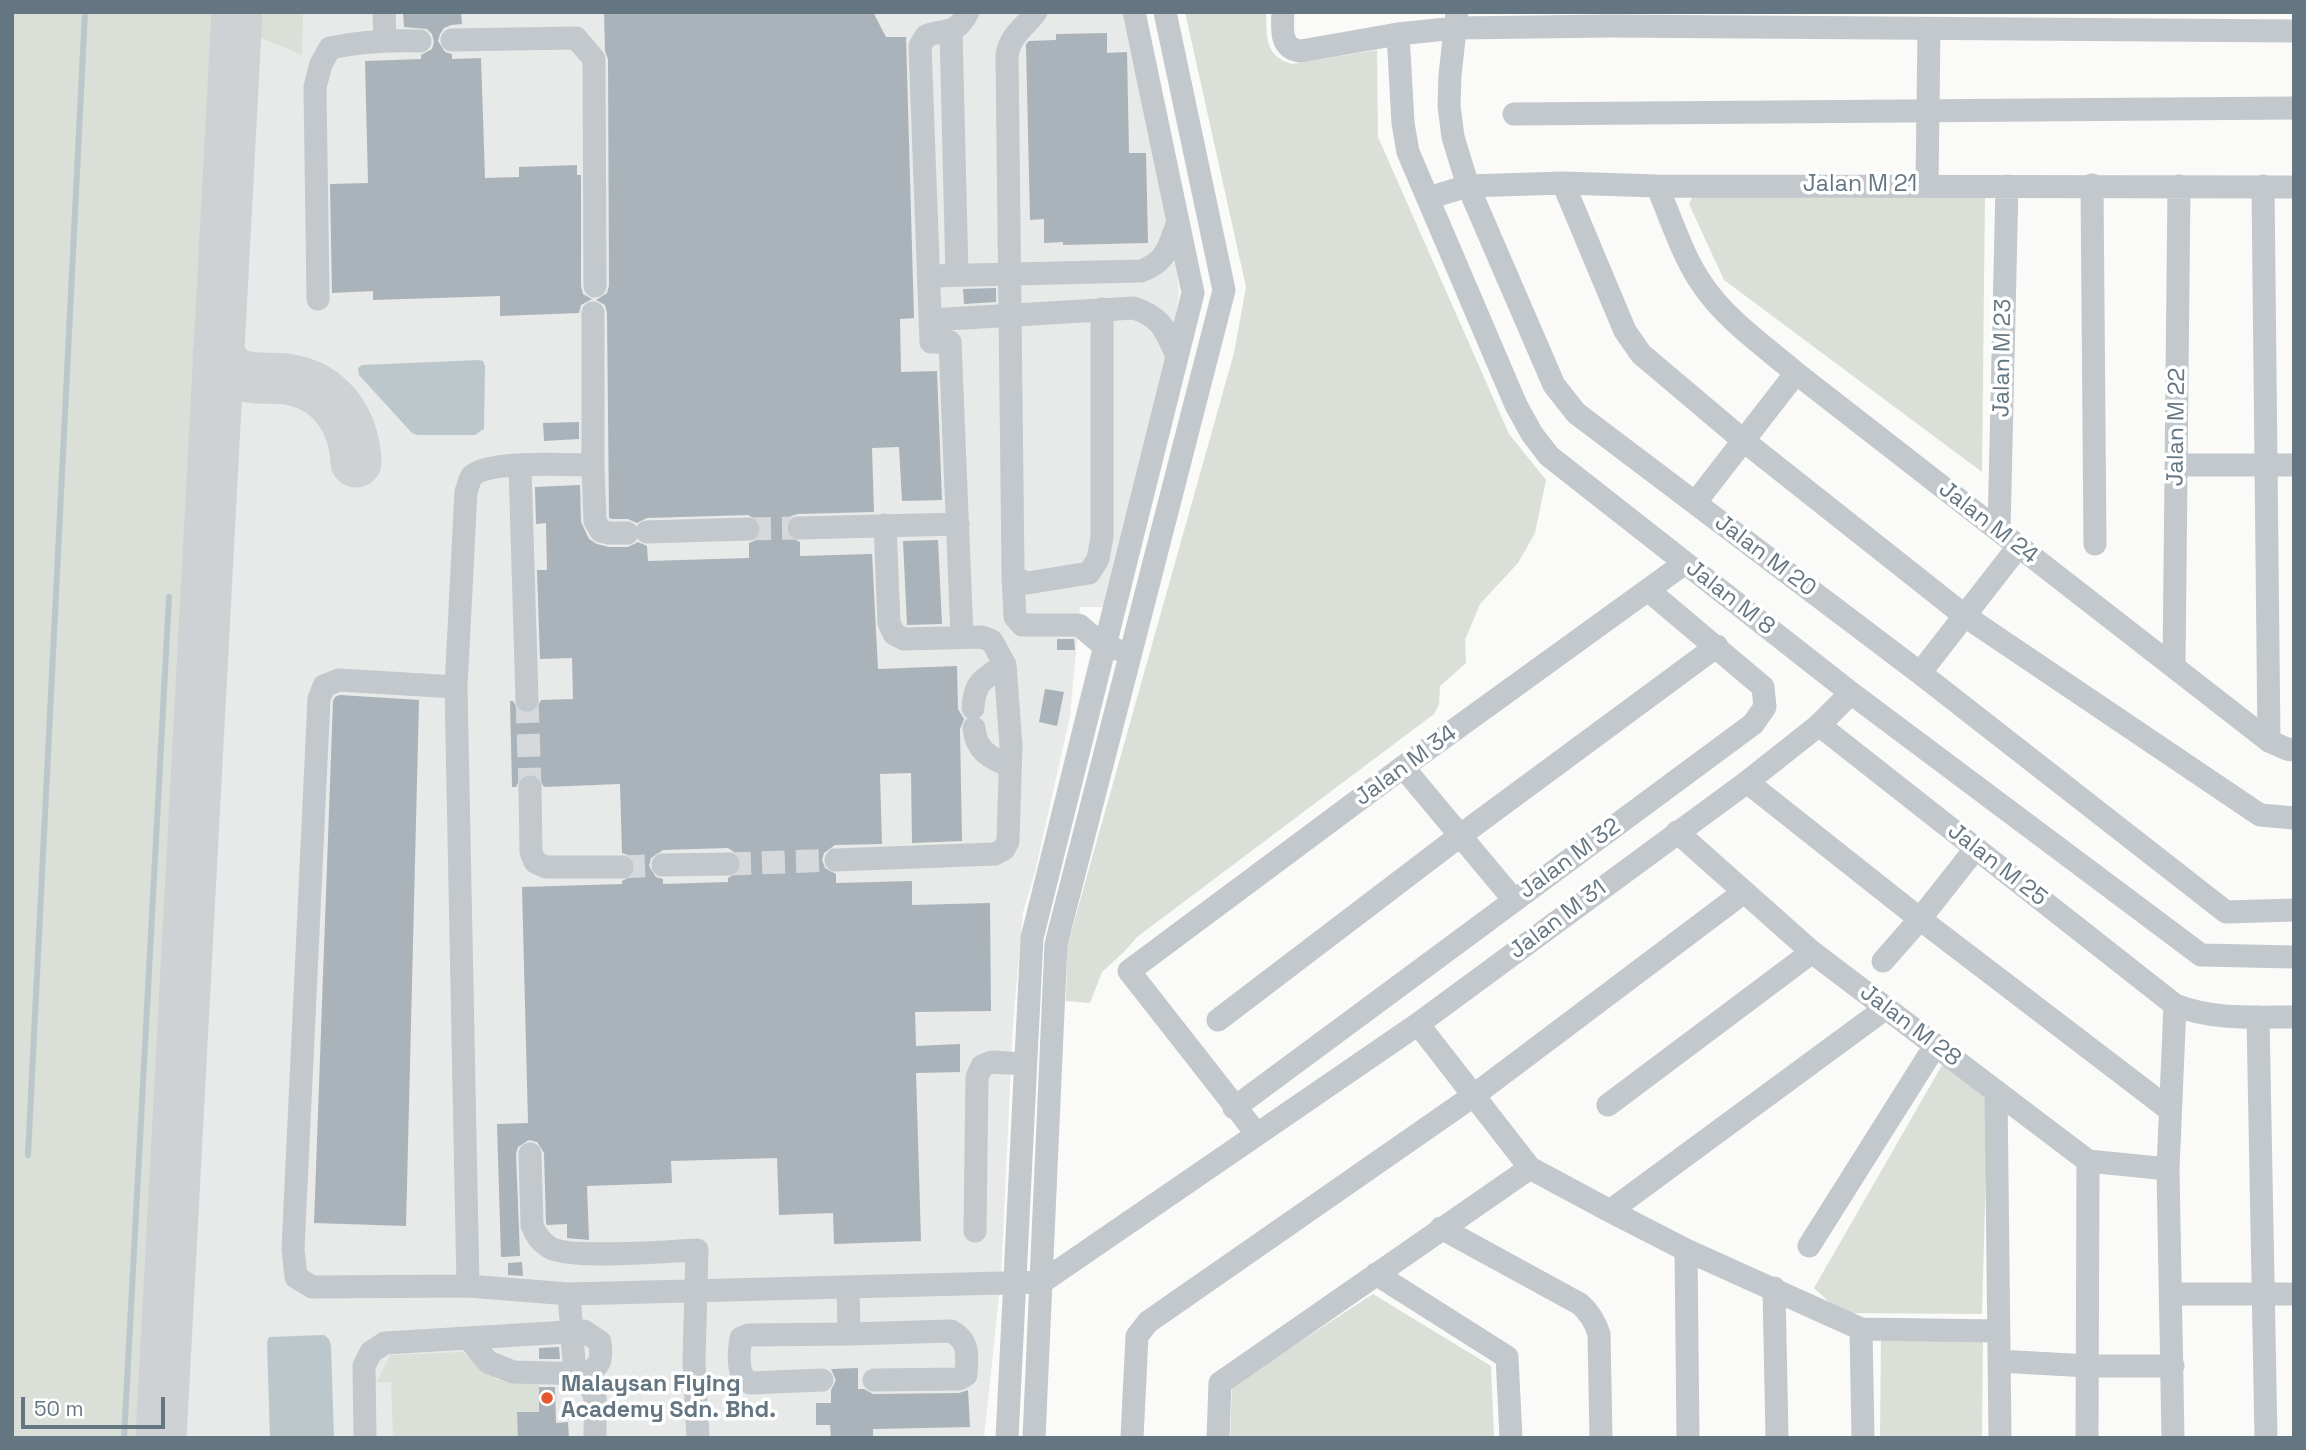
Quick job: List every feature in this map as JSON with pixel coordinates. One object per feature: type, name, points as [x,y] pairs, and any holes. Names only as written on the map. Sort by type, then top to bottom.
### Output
[{"type":"street","points":[[384,12],[385,40]]},
{"type":"street","points":[[962,636],[950,342],[931,342],[920,46],[926,36],[951,32],[964,20],[968,12]]},
{"type":"street","points":[[1036,12],[1013,37],[1007,55],[1015,617],[1022,625],[1079,625],[1104,646],[1131,653]]},
{"type":"street","points":[[1007,1438],[1032,938],[1193,293],[1134,12]]},
{"type":"street","points":[[1034,1438],[1056,944],[1224,290],[1166,12]]},
{"type":"street","points":[[1283,12],[1283,36],[1286,44],[1292,50],[1301,51],[1398,34],[1456,20],[1763,20],[1929,29],[2037,20],[2194,21],[2283,25]]},
{"type":"street","name":"Jalan M 20","points":[[1456,20],[1449,106],[1453,137],[1468,186],[1554,385],[1576,413],[1920,673],[2226,912],[2294,910]]},
{"type":"street","points":[[1927,185],[1929,29]]},
{"type":"street","points":[[951,32],[957,275]]},
{"type":"street","name":"Jalan M 8","points":[[1398,34],[1403,123],[1408,152],[1516,405],[1549,456],[1851,692],[2201,955],[2294,957]]},
{"type":"street","points":[[452,40],[576,38],[594,59],[595,286]]},
{"type":"street","points":[[318,299],[315,87],[321,64],[330,48],[385,40],[420,41]]},
{"type":"street","points":[[1514,114],[2294,108]]},
{"type":"street","points":[[1563,183],[1625,331],[1641,354],[1744,441],[1965,616],[2260,816],[2294,818]]},
{"type":"street","name":"Jalan M 21","points":[[1428,198],[1468,186],[1563,183],[1657,186],[2294,187]]},
{"type":"street","points":[[2092,185],[2095,544]]},
{"type":"street","name":"Jalan M 24","points":[[1657,186],[1688,260],[1701,283],[1727,316],[2018,547],[2283,747]]},
{"type":"street","name":"Jalan M 23","points":[[1999,530],[2007,186]]},
{"type":"street","name":"Jalan M 22","points":[[2174,667],[2179,186]]},
{"type":"street","points":[[2263,186],[2267,465],[2283,747]]},
{"type":"street","points":[[929,276],[1141,271],[1156,266],[1166,254],[1178,222]]},
{"type":"street","points":[[1013,577],[1027,583],[1089,573],[1098,559],[1102,537],[1102,309]]},
{"type":"street","points":[[930,320],[1134,309],[1151,314],[1164,328],[1177,356]]},
{"type":"street","points":[[593,313],[595,521],[601,531],[637,533],[748,529]]},
{"type":"street","points":[[1695,503],[1796,373]]},
{"type":"street","points":[[468,1286],[456,687],[466,492],[470,477],[483,469],[500,466],[593,464]]},
{"type":"street","points":[[2176,466],[2294,465]]},
{"type":"street","points":[[520,466],[527,700]]},
{"type":"street","points":[[799,528],[958,524]]},
{"type":"street","points":[[836,860],[995,854],[1004,849],[1007,841],[1010,765],[1005,665],[992,641],[982,637],[904,639],[894,634],[889,623],[885,525]]},
{"type":"street","points":[[1920,673],[2018,547]]},
{"type":"street","name":"Jalan M 34","points":[[1234,1108],[1129,971],[1403,767],[1685,563]]},
{"type":"street","name":"Jalan M 32","points":[[1234,1108],[1753,724],[1765,707],[1763,687],[1649,591]]},
{"type":"street","points":[[1218,1020],[1461,835],[1717,646]]},
{"type":"street","points":[[1005,665],[982,679],[973,693],[973,718],[979,748],[993,759],[1010,765]]},
{"type":"street","points":[[456,687],[338,680],[324,686],[319,699],[293,1249],[296,1277],[312,1287],[468,1286],[569,1294],[1042,1282]]},
{"type":"street","name":"Jalan M 31","points":[[1042,1282],[1255,1133],[1418,1024],[1747,782],[1819,725],[1851,692]]},
{"type":"street","name":"Jalan M 25","points":[[1819,725],[2175,1005]]},
{"type":"street","points":[[1403,767],[1514,900]]},
{"type":"street","points":[[1747,782],[1920,919],[2170,1110]]},
{"type":"street","points":[[530,787],[531,852],[535,862],[546,867],[622,867]]},
{"type":"street","name":"Jalan M 28","points":[[1677,832],[1812,952],[2088,1161]]},
{"type":"street","points":[[1883,961],[1976,848]]},
{"type":"street","points":[[663,866],[728,864]]},
{"type":"street","points":[[1132,1438],[1137,1336],[1148,1322],[1473,1096],[1744,892]]},
{"type":"street","points":[[1608,1105],[1812,952]]},
{"type":"street","points":[[2173,1438],[2168,1169],[2175,1005],[2197,1014],[2223,1017],[2294,1017]]},
{"type":"street","points":[[1611,1211],[1886,1008]]},
{"type":"street","points":[[2258,1017],[2266,1438]]},
{"type":"street","points":[[1418,1024],[1530,1168],[1611,1211],[1686,1250],[1861,1329],[1998,1331]]},
{"type":"street","points":[[1809,1246],[1935,1046]]},
{"type":"street","points":[[975,1230],[977,1077],[982,1066],[992,1062],[1025,1064]]},
{"type":"street","points":[[1996,1091],[2000,1438]]},
{"type":"street","points":[[1234,1108],[1255,1133]]},
{"type":"street","points":[[530,1154],[532,1226],[535,1233],[551,1248],[592,1254],[697,1250],[694,1360],[698,1438]]},
{"type":"street","points":[[2087,1438],[2088,1161],[2168,1169]]},
{"type":"street","points":[[1218,1438],[1220,1383],[1530,1168]]},
{"type":"street","points":[[1441,1228],[1580,1304],[1589,1312],[1595,1320],[1599,1334],[1601,1438]]},
{"type":"street","points":[[1686,1250],[1688,1438]]},
{"type":"street","points":[[1376,1274],[1507,1357],[1511,1438]]},
{"type":"street","points":[[848,1287],[849,1334]]},
{"type":"street","points":[[1774,1288],[1777,1438]]},
{"type":"street","points":[[569,1294],[572,1332]]},
{"type":"street","points":[[2172,1294],[2294,1294]]},
{"type":"street","points":[[1861,1329],[1863,1438]]},
{"type":"street","points":[[365,1438],[364,1366],[371,1352],[385,1343],[584,1331],[600,1342],[602,1359],[597,1368],[581,1375],[513,1372],[488,1362],[468,1338]]},
{"type":"street","points":[[822,1380],[746,1382],[741,1375],[741,1338],[748,1335],[951,1332],[961,1336],[967,1347],[966,1375],[959,1379],[874,1381]]},
{"type":"street","points":[[1999,1361],[2088,1366],[2173,1366]]},
{"type":"street","points":[[581,1375],[595,1398],[596,1438]]},
{"type":"shaded area","points":[[12,12],[1122,12],[1175,256],[1179,293],[1172,350],[1105,607],[1080,607],[1070,716],[1035,872],[1023,912],[1013,1024],[1001,1278],[984,1438],[12,1438]]},
{"type":"shaded area","points":[[12,12],[224,12],[199,564],[150,1438],[12,1438]]},
{"type":"shaded area","points":[[249,12],[303,12],[302,55],[249,33]]},
{"type":"shaded area","points":[[1185,12],[1266,12],[1267,37],[1272,51],[1292,64],[1377,50],[1378,137],[1509,434],[1546,480],[1535,533],[1518,563],[1480,604],[1465,640],[1466,663],[1440,686],[1439,704],[1434,714],[1137,937],[1102,972],[1090,1003],[1066,1001],[1067,947],[1234,353],[1246,287]]},
{"type":"shaded area","points":[[1696,190],[1985,192],[1982,472],[1724,280],[1689,204]]},
{"type":"shaded area","points":[[483,361],[485,366],[484,429],[475,435],[412,433],[359,375],[358,368],[362,365]]},
{"type":"shaded area","points":[[1945,1060],[1988,1094],[1982,1314],[1841,1313],[1814,1288]]},
{"type":"shaded area","points":[[1373,1294],[1491,1366],[1494,1438],[1230,1438],[1232,1386]]},
{"type":"shaded area","points":[[1881,1334],[1983,1334],[1982,1438],[1880,1438]]},
{"type":"shaded area","points":[[324,1335],[331,1346],[334,1438],[270,1438],[269,1337]]},
{"type":"shaded area","points":[[462,1352],[497,1380],[539,1385],[539,1412],[518,1412],[518,1438],[393,1438],[391,1382],[377,1382],[390,1355]]},
{"type":"building","points":[[403,12],[461,12],[462,24],[444,28],[438,41],[445,52],[452,54],[452,59],[481,58],[485,178],[519,177],[519,167],[577,165],[577,175],[581,175],[581,286],[583,294],[592,299],[581,305],[579,313],[500,316],[500,296],[373,300],[373,291],[332,293],[330,184],[368,183],[365,61],[421,59],[421,55],[432,49],[434,42],[427,29],[404,27]]},
{"type":"building","points":[[604,12],[873,12],[886,37],[906,37],[914,318],[900,319],[901,372],[937,371],[942,500],[902,501],[899,447],[872,448],[874,512],[798,514],[791,516],[785,528],[787,536],[800,542],[800,556],[872,554],[878,669],[957,666],[958,709],[964,719],[960,729],[962,841],[912,843],[911,773],[880,774],[882,844],[835,845],[824,853],[822,860],[825,868],[836,874],[836,883],[912,881],[912,905],[990,903],[991,1011],[915,1012],[916,1046],[960,1044],[960,1072],[916,1073],[921,1241],[834,1244],[833,1213],[779,1215],[777,1158],[671,1161],[672,1183],[587,1186],[589,1240],[567,1238],[567,1224],[546,1223],[544,1153],[537,1142],[529,1140],[518,1147],[516,1154],[520,1256],[501,1257],[497,1124],[528,1123],[522,887],[622,884],[622,881],[634,875],[636,868],[634,859],[622,853],[620,784],[544,787],[537,775],[529,773],[522,775],[516,787],[512,787],[510,701],[513,701],[520,712],[527,714],[535,711],[541,700],[573,699],[572,658],[540,659],[537,570],[547,570],[546,523],[536,524],[535,487],[580,485],[581,522],[589,539],[609,547],[628,547],[638,542],[647,546],[648,561],[749,558],[749,543],[756,540],[762,529],[759,521],[748,515],[647,518],[637,523],[609,517],[607,313],[605,305],[596,300],[607,293],[609,286],[608,59],[605,51]],"holes":[[[728,848],[740,856],[740,871],[728,878],[728,882],[663,884],[663,879],[656,877],[649,866],[651,858],[663,850]]]},
{"type":"building","points":[[1107,33],[1107,53],[1127,52],[1129,153],[1146,153],[1148,243],[1044,243],[1044,219],[1030,220],[1026,44],[1029,41],[1056,40],[1056,34]]},
{"type":"building","points":[[996,288],[996,302],[964,304],[963,289]]},
{"type":"building","points":[[579,422],[579,439],[544,441],[543,423]]},
{"type":"building","points":[[938,540],[942,624],[907,625],[903,541]]},
{"type":"building","points":[[1057,639],[1074,639],[1075,650],[1057,650]]},
{"type":"building","points":[[1045,689],[1064,692],[1057,726],[1039,722]]},
{"type":"building","points":[[340,695],[419,700],[406,1226],[314,1223],[333,701]]},
{"type":"building","points":[[522,1262],[523,1276],[508,1275],[508,1263]]},
{"type":"building","points":[[559,1347],[560,1359],[539,1359],[539,1348]]},
{"type":"building","points":[[858,1368],[858,1389],[873,1394],[959,1393],[968,1390],[970,1427],[873,1429],[873,1438],[831,1438],[830,1425],[816,1425],[816,1403],[831,1403],[831,1390],[836,1380],[831,1369]]},
{"type":"building","name":"Malaysan Flying Academy Sdn. Bhd.","points":[[539,1387],[555,1387],[556,1423],[568,1422],[569,1438],[518,1438],[517,1412],[539,1412]]},
{"type":"waterway","points":[[28,1155],[85,12]]},
{"type":"waterway","points":[[124,1438],[169,597]]},
{"type":"taxiway","points":[[161,1438],[237,12]]},
{"type":"taxiway","points":[[218,354],[230,369],[238,374],[302,383],[327,397],[345,419],[356,462]]},
{"type":"tunnel","points":[[748,529],[799,528]]},
{"type":"tunnel","points":[[527,700],[530,787]]},
{"type":"tunnel","points":[[728,864],[836,860]]},
{"type":"tunnel","points":[[622,867],[663,865]]},
{"type":"place","name":"Malaysan Flying Academy Sdn. Bhd.","points":[[547,1398]]}]
